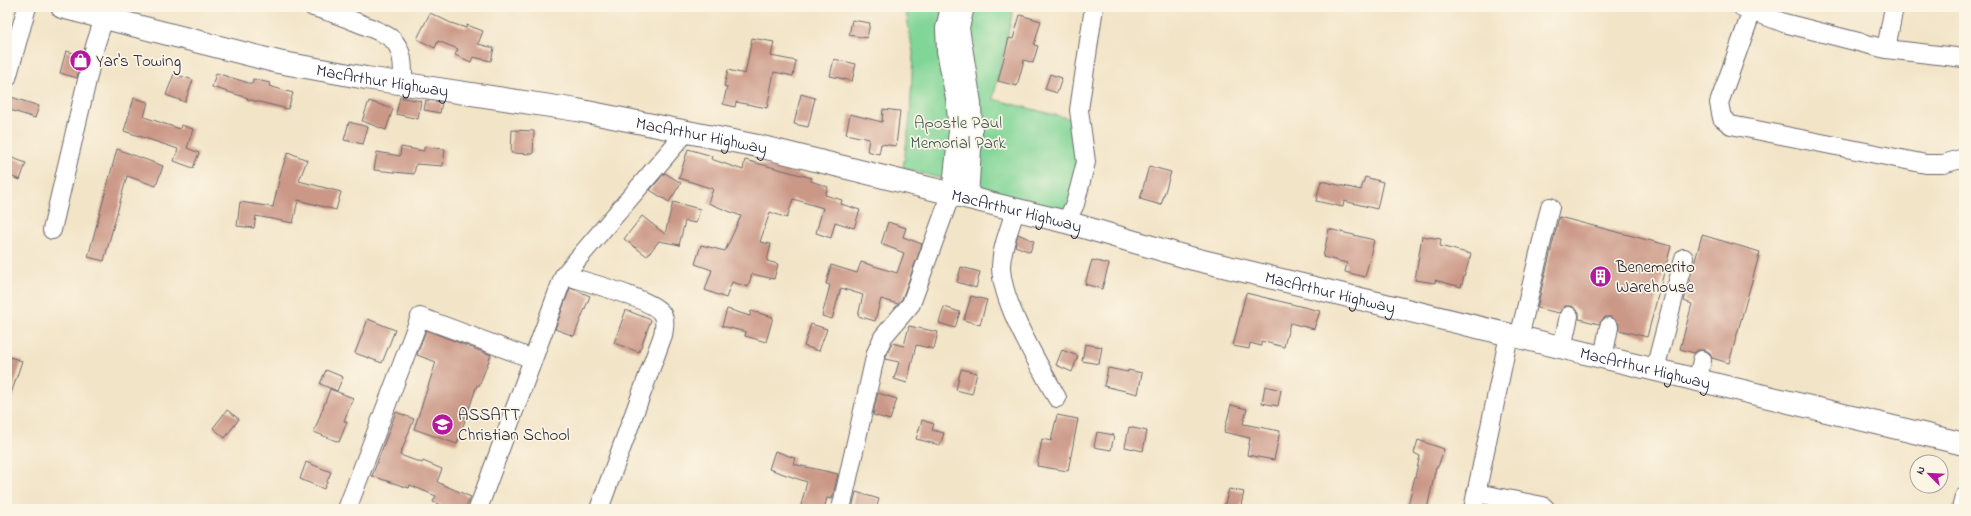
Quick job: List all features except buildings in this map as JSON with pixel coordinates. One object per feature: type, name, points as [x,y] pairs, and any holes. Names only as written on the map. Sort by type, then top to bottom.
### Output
[{"type":"highway","name":"MacArthur Highway","points":[[62,7],[278,62],[403,84],[577,110],[758,146],[1015,211],[1066,222],[1190,258],[1604,358],[1655,369],[1700,370],[1964,444]]},
{"type":"street","points":[[7,78],[27,7]]},
{"type":"street","points":[[313,7],[367,27],[393,39],[403,58],[403,84]]},
{"type":"street","points":[[841,509],[876,353],[883,337],[911,304],[960,196],[965,132],[972,103],[953,28],[950,7]]},
{"type":"street","points":[[953,28],[965,7]]},
{"type":"street","points":[[1066,222],[1075,204],[1086,162],[1079,110],[1094,7]]},
{"type":"street","points":[[1886,49],[1894,7]]},
{"type":"street","points":[[1964,58],[1886,49],[1784,23],[1746,9],[1719,103],[1720,114],[1725,122],[1765,132],[1926,164],[1943,164],[1964,158]]},
{"type":"street","points":[[52,230],[95,46],[104,18]]},
{"type":"street","points":[[478,509],[564,275],[687,131]]},
{"type":"street","points":[[1546,509],[1543,506],[1521,501],[1475,501],[1514,336],[1550,207]]},
{"type":"street","points":[[1015,211],[1002,260],[1004,291],[1014,315],[1057,398]]},
{"type":"street","points":[[1655,369],[1684,258]]},
{"type":"street","points":[[564,275],[648,302],[662,314],[664,321],[663,335],[599,509]]},
{"type":"street","points":[[1562,348],[1569,316]]},
{"type":"street","points":[[347,509],[420,317],[533,359]]},
{"type":"street","points":[[1604,358],[1609,327]]},
{"type":"street","points":[[1961,509],[1964,497]]},
{"type":"green space","name":"Apostle Paul Memorial Park","points":[[885,7],[1014,7],[993,99],[1075,120],[1083,160],[1070,211],[993,193],[903,168],[910,117],[913,53],[906,12]]},
{"type":"place","name":"Yar's Towing","points":[[80,60]]},
{"type":"place","name":"Benemerito Warehouse","points":[[1600,276]]},
{"type":"place","name":"ASSATT Christian School","points":[[443,424]]}]
